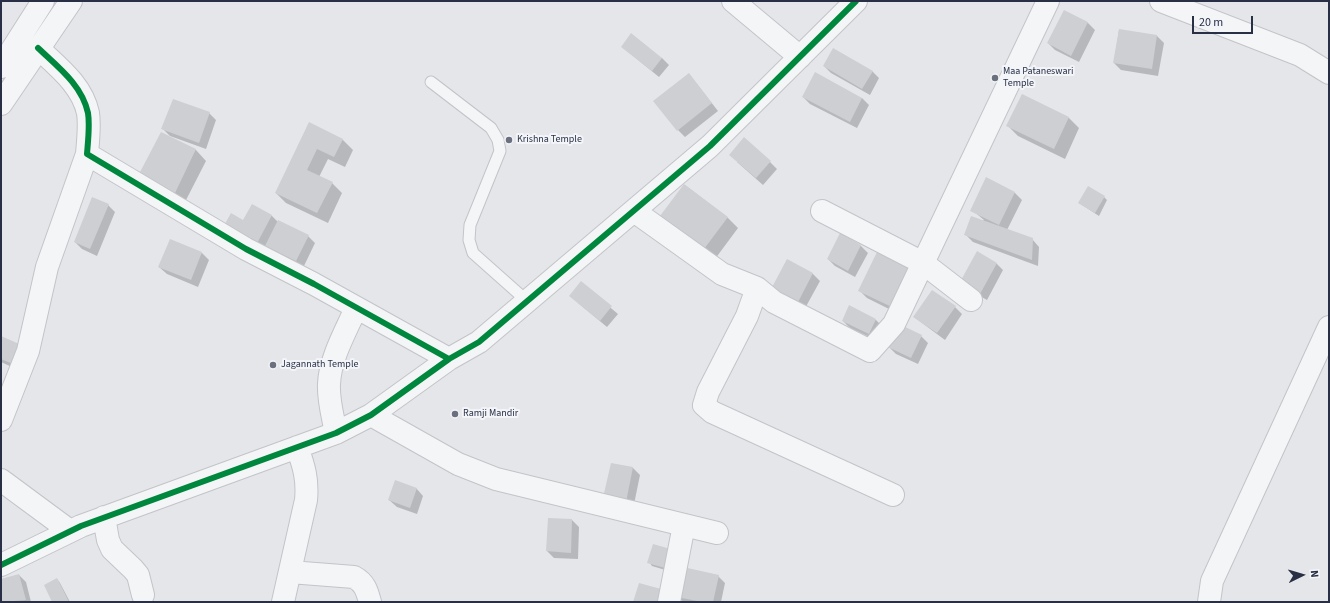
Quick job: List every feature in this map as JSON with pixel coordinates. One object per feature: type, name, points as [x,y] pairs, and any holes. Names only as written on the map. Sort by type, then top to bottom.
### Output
[{"type":"street","points":[[1,66],[43,1]]},
{"type":"street","points":[[1,104],[71,1]]},
{"type":"street","points":[[733,1],[800,57]]},
{"type":"street","points":[[1,565],[70,531],[104,517],[336,433],[371,415],[449,359],[479,342],[710,146],[856,1]]},
{"type":"street","points":[[634,210],[722,274],[757,288],[774,302],[870,351],[894,324],[1048,1]]},
{"type":"street","points":[[1161,1],[1207,9],[1300,55],[1329,73]]},
{"type":"street","points":[[1,420],[28,350],[47,267],[87,154],[88,114],[82,95],[69,77],[38,48]]},
{"type":"street","points":[[87,154],[246,249],[449,359]]},
{"type":"street","points":[[822,210],[923,263],[971,300]]},
{"type":"street","points":[[757,288],[747,316],[708,392],[704,405],[712,412],[893,495]]},
{"type":"street","points":[[336,433],[328,383],[332,366],[356,308]]},
{"type":"street","points":[[1209,602],[1212,582],[1329,327]]},
{"type":"street","points":[[371,415],[458,464],[496,479],[717,533]]},
{"type":"street","points":[[283,602],[306,500],[306,469],[297,447]]},
{"type":"street","points":[[1,480],[70,531]]},
{"type":"street","points":[[104,517],[108,540],[112,550],[134,569],[138,576],[143,595]]},
{"type":"street","points":[[669,602],[684,525]]},
{"type":"street","points":[[290,572],[354,577],[362,581],[367,589],[370,602]]},
{"type":"lane","points":[[431,82],[491,128],[498,140],[500,151],[470,225],[469,240],[473,252],[527,301]]},
{"type":"building","points":[[1064,10],[1088,22],[1071,56],[1047,43]]},
{"type":"building","points":[[1119,29],[1157,35],[1152,69],[1113,63]]},
{"type":"building","points":[[631,33],[662,58],[652,71],[621,47]]},
{"type":"building","points":[[833,48],[873,71],[862,89],[823,66]]},
{"type":"building","points":[[815,72],[862,98],[850,122],[802,97]]},
{"type":"building","points":[[689,73],[712,103],[677,131],[653,101]]},
{"type":"building","points":[[1022,94],[1069,117],[1054,149],[1006,126]]},
{"type":"building","points":[[173,99],[210,112],[199,143],[161,129]]},
{"type":"building","points":[[309,122],[343,139],[334,157],[317,149],[307,170],[333,182],[317,213],[275,193]]},
{"type":"building","points":[[161,132],[196,149],[175,193],[139,174]]},
{"type":"building","points":[[744,137],[771,161],[756,178],[729,155]]},
{"type":"building","points":[[986,177],[1015,192],[999,225],[970,211]]},
{"type":"building","points":[[684,184],[728,217],[704,249],[660,216]]},
{"type":"building","points":[[1088,186],[1105,196],[1095,213],[1078,203]]},
{"type":"building","points":[[92,197],[109,204],[90,249],[74,242]]},
{"type":"building","points":[[252,204],[272,215],[254,249],[221,231],[231,213],[243,220]]},
{"type":"building","points":[[971,216],[1033,238],[1032,260],[964,235]]},
{"type":"building","points":[[278,220],[309,235],[296,261],[265,246]]},
{"type":"building","points":[[840,233],[861,245],[848,271],[827,259]]},
{"type":"building","points":[[170,239],[202,252],[191,280],[158,267]]},
{"type":"building","points":[[977,251],[997,263],[980,294],[960,282]]},
{"type":"building","points":[[877,252],[913,270],[894,308],[858,291]]},
{"type":"building","points":[[787,259],[813,273],[796,306],[770,291]]},
{"type":"building","points":[[581,281],[612,306],[600,321],[569,296]]},
{"type":"building","points":[[932,290],[956,306],[937,333],[913,317]]},
{"type":"building","points":[[849,305],[876,319],[869,334],[842,321]]},
{"type":"building","points":[[899,324],[922,335],[911,358],[888,347]]},
{"type":"building","points":[[1,336],[26,347],[18,366],[1,359]]},
{"type":"building","points":[[611,463],[633,467],[625,507],[602,502]]},
{"type":"building","points":[[395,480],[417,488],[410,508],[388,500]]},
{"type":"building","points":[[548,518],[572,519],[571,553],[546,551]]},
{"type":"building","points":[[653,544],[674,550],[669,569],[647,563]]},
{"type":"building","points":[[683,567],[719,575],[713,602],[702,602],[677,597]]},
{"type":"building","points":[[19,574],[26,600],[1,602],[1,579]]},
{"type":"building","points":[[57,578],[69,602],[52,602],[44,585]]},
{"type":"building","points":[[639,583],[661,589],[657,602],[633,602]]},
{"type":"cycle path","points":[[1,565],[81,526],[336,433],[371,415],[449,359],[479,342],[710,146],[856,1]]},
{"type":"cycle path","points":[[38,48],[75,85],[85,103],[89,123],[87,154],[246,249],[314,284],[449,359]]},
{"type":"place","name":"Maa Pataneswari Temple","points":[[995,78]]},
{"type":"place","name":"Krishna Temple","points":[[509,140]]},
{"type":"place","name":"Jagannath Temple","points":[[273,365]]},
{"type":"place","name":"Ramji Mandir","points":[[455,414]]}]
